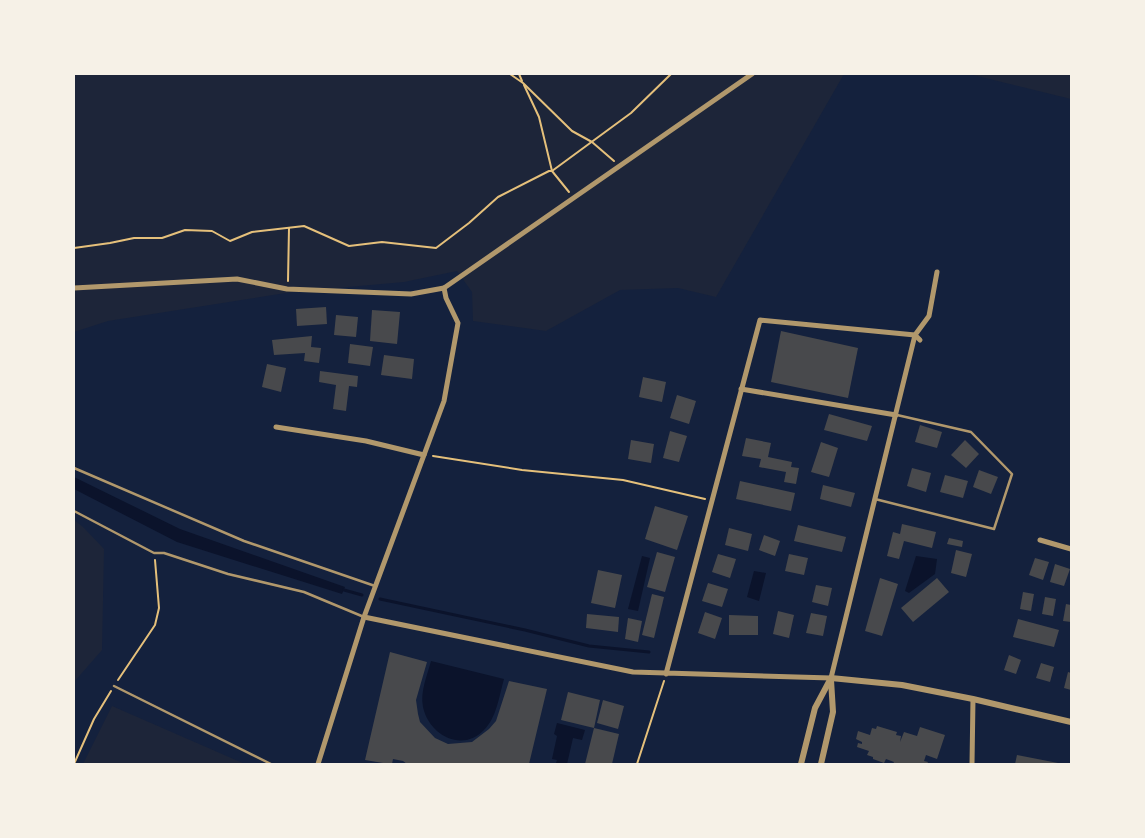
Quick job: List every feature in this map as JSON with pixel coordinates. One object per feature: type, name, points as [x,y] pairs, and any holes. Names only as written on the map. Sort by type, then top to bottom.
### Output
[{"type":"street","points":[[74,288],[237,280],[287,289],[411,294],[444,288],[752,74]]},
{"type":"street","points":[[821,764],[833,712],[832,678],[915,335],[929,316],[937,272]]},
{"type":"street","points":[[318,764],[364,617],[444,401],[458,323],[446,298],[444,288]]},
{"type":"street","points":[[666,674],[760,320],[915,335],[920,340]]},
{"type":"street","points":[[742,389],[896,415]]},
{"type":"street","points":[[276,427],[366,441],[424,455]]},
{"type":"street","points":[[1040,540],[1071,549]]},
{"type":"street","points":[[364,617],[632,672],[832,678],[902,685],[973,698],[1071,722]]},
{"type":"street","points":[[801,764],[815,708],[832,678]]},
{"type":"street","points":[[972,764],[973,698]]},
{"type":"lane","points":[[875,499],[994,529],[1012,474],[971,432],[896,415]]},
{"type":"lane","points":[[74,468],[244,541],[375,586]]},
{"type":"lane","points":[[74,511],[154,553],[164,553],[228,574],[304,592],[364,617]]},
{"type":"lane","points":[[114,686],[272,764]]},
{"type":"path","points":[[510,74],[523,83],[572,131],[592,142],[620,166]]},
{"type":"path","points":[[519,74],[539,116],[552,171],[573,198]]},
{"type":"path","points":[[74,248],[134,238],[162,238],[185,230],[212,231],[230,241],[252,232],[304,226],[349,246],[382,242],[436,248],[469,223],[498,197],[552,171],[592,142],[631,113],[671,74]]},
{"type":"path","points":[[287,289],[289,228]]},
{"type":"path","points":[[424,455],[522,470],[623,480],[712,501]]},
{"type":"path","points":[[74,764],[94,719],[155,625],[159,608],[154,553]]},
{"type":"path","points":[[637,764],[666,674]]},
{"type":"shaded area","points":[[74,74],[844,74],[716,297],[678,288],[620,290],[546,331],[473,321],[472,292],[457,271],[404,282],[292,292],[108,321],[74,332]]},
{"type":"shaded area","points":[[969,74],[1071,74],[1071,99]]},
{"type":"shaded area","points":[[74,477],[180,529],[345,587],[342,594],[177,542],[74,489]]},
{"type":"shaded area","points":[[74,520],[104,549],[102,650],[74,682]]},
{"type":"shaded area","points":[[642,556],[650,558],[638,611],[628,609]]},
{"type":"shaded area","points":[[916,556],[937,559],[935,574],[909,593],[905,591]]},
{"type":"shaded area","points":[[754,571],[766,573],[759,601],[747,597]]},
{"type":"shaded area","points":[[431,661],[504,679],[492,719],[484,730],[475,737],[466,740],[448,738],[439,733],[426,717],[422,696]]},
{"type":"shaded area","points":[[112,706],[245,764],[83,764]]},
{"type":"shaded area","points":[[557,723],[585,730],[582,740],[573,738],[567,764],[556,763],[557,760],[552,759],[557,736],[554,734]]},
{"type":"building","points":[[326,307],[327,324],[297,326],[296,309]]},
{"type":"building","points":[[372,310],[400,312],[397,344],[370,341]]},
{"type":"building","points":[[336,315],[358,317],[356,337],[334,335]]},
{"type":"building","points":[[781,331],[858,348],[848,398],[771,382]]},
{"type":"building","points":[[312,336],[311,347],[321,348],[319,363],[304,361],[305,353],[274,355],[272,340]]},
{"type":"building","points":[[350,344],[373,347],[370,366],[348,363]]},
{"type":"building","points":[[384,355],[414,359],[412,379],[381,375]]},
{"type":"building","points":[[267,364],[286,368],[281,392],[262,387]]},
{"type":"building","points":[[320,371],[358,376],[357,387],[349,386],[346,411],[333,409],[336,385],[319,382]]},
{"type":"building","points":[[643,377],[666,382],[662,402],[639,397]]},
{"type":"building","points":[[677,395],[696,401],[689,424],[670,418]]},
{"type":"building","points":[[829,414],[872,426],[867,441],[824,430]]},
{"type":"building","points":[[920,425],[942,432],[937,448],[915,442]]},
{"type":"building","points":[[670,431],[687,436],[679,462],[663,458]]},
{"type":"building","points":[[746,438],[771,443],[768,457],[792,462],[791,467],[799,468],[796,484],[784,482],[786,472],[759,467],[761,459],[742,456]]},
{"type":"building","points":[[631,440],[654,444],[651,463],[628,459]]},
{"type":"building","points":[[965,440],[979,454],[966,468],[951,455]]},
{"type":"building","points":[[821,442],[838,448],[829,477],[811,472]]},
{"type":"building","points":[[912,468],[931,473],[926,492],[907,486]]},
{"type":"building","points":[[979,470],[998,477],[991,494],[973,487]]},
{"type":"building","points":[[945,475],[968,481],[963,498],[940,492]]},
{"type":"building","points":[[740,481],[795,493],[791,511],[736,499]]},
{"type":"building","points":[[823,485],[855,493],[851,507],[820,499]]},
{"type":"building","points":[[655,506],[688,516],[677,550],[645,539]]},
{"type":"building","points":[[902,524],[936,532],[932,548],[904,541],[899,559],[887,556],[893,532],[900,534]]},
{"type":"building","points":[[798,525],[846,537],[842,552],[794,541]]},
{"type":"building","points":[[729,528],[752,534],[748,551],[725,545]]},
{"type":"building","points":[[764,535],[780,541],[775,556],[759,550]]},
{"type":"building","points":[[949,538],[963,541],[962,547],[947,544]]},
{"type":"building","points":[[956,550],[972,554],[966,577],[951,573]]},
{"type":"building","points":[[657,552],[675,557],[665,592],[647,587]]},
{"type":"building","points":[[718,554],[736,559],[730,578],[712,572]]},
{"type":"building","points":[[789,554],[808,558],[804,575],[785,571]]},
{"type":"building","points":[[1035,558],[1049,562],[1043,580],[1029,575]]},
{"type":"building","points":[[1055,564],[1070,569],[1064,586],[1050,582]]},
{"type":"building","points":[[598,570],[622,575],[615,608],[591,603]]},
{"type":"building","points":[[880,578],[898,584],[882,636],[865,631]]},
{"type":"building","points":[[937,578],[949,592],[913,622],[901,608]]},
{"type":"building","points":[[708,583],[728,589],[722,607],[702,601]]},
{"type":"building","points":[[816,585],[832,588],[828,606],[812,602]]},
{"type":"building","points":[[1023,592],[1034,594],[1031,611],[1020,609]]},
{"type":"building","points":[[652,594],[664,597],[654,638],[642,635]]},
{"type":"building","points":[[1045,597],[1056,599],[1053,616],[1042,614]]},
{"type":"building","points":[[1066,604],[1071,605],[1071,622],[1063,621]]},
{"type":"building","points":[[778,611],[794,615],[789,638],[773,634]]},
{"type":"building","points":[[705,612],[722,618],[715,639],[698,633]]},
{"type":"building","points":[[811,613],[827,616],[823,636],[806,633]]},
{"type":"building","points":[[587,614],[619,617],[618,632],[586,628]]},
{"type":"building","points":[[729,615],[758,616],[758,635],[729,635]]},
{"type":"building","points":[[628,618],[642,621],[638,642],[625,639]]},
{"type":"building","points":[[1018,619],[1059,630],[1054,647],[1013,637]]},
{"type":"building","points":[[390,652],[427,662],[416,700],[420,722],[435,738],[448,744],[472,742],[489,729],[496,721],[509,681],[547,689],[529,764],[407,764],[393,759],[392,764],[389,764],[365,760]]},
{"type":"building","points":[[1009,655],[1021,660],[1016,674],[1004,670]]},
{"type":"building","points":[[1041,663],[1054,667],[1050,682],[1036,678]]},
{"type":"building","points":[[1068,672],[1071,673],[1071,690],[1064,688]]},
{"type":"building","points":[[568,692],[600,700],[594,728],[561,720]]},
{"type":"building","points":[[603,700],[624,706],[618,729],[597,723]]},
{"type":"building","points":[[877,726],[897,732],[896,735],[901,736],[900,742],[904,732],[917,736],[920,727],[945,735],[937,759],[926,755],[924,761],[928,762],[927,764],[893,764],[894,762],[886,759],[884,763],[867,755],[869,751],[857,747],[858,743],[862,744],[862,742],[856,739],[858,731],[870,735],[872,728],[876,729]]},
{"type":"building","points":[[594,728],[619,734],[612,764],[585,764]]},
{"type":"building","points":[[1017,755],[1058,763],[1058,764],[1015,764]]},
{"type":"waterway","points":[[344,590],[362,595]]},
{"type":"waterway","points":[[380,599],[525,630],[589,646],[649,652]]}]
